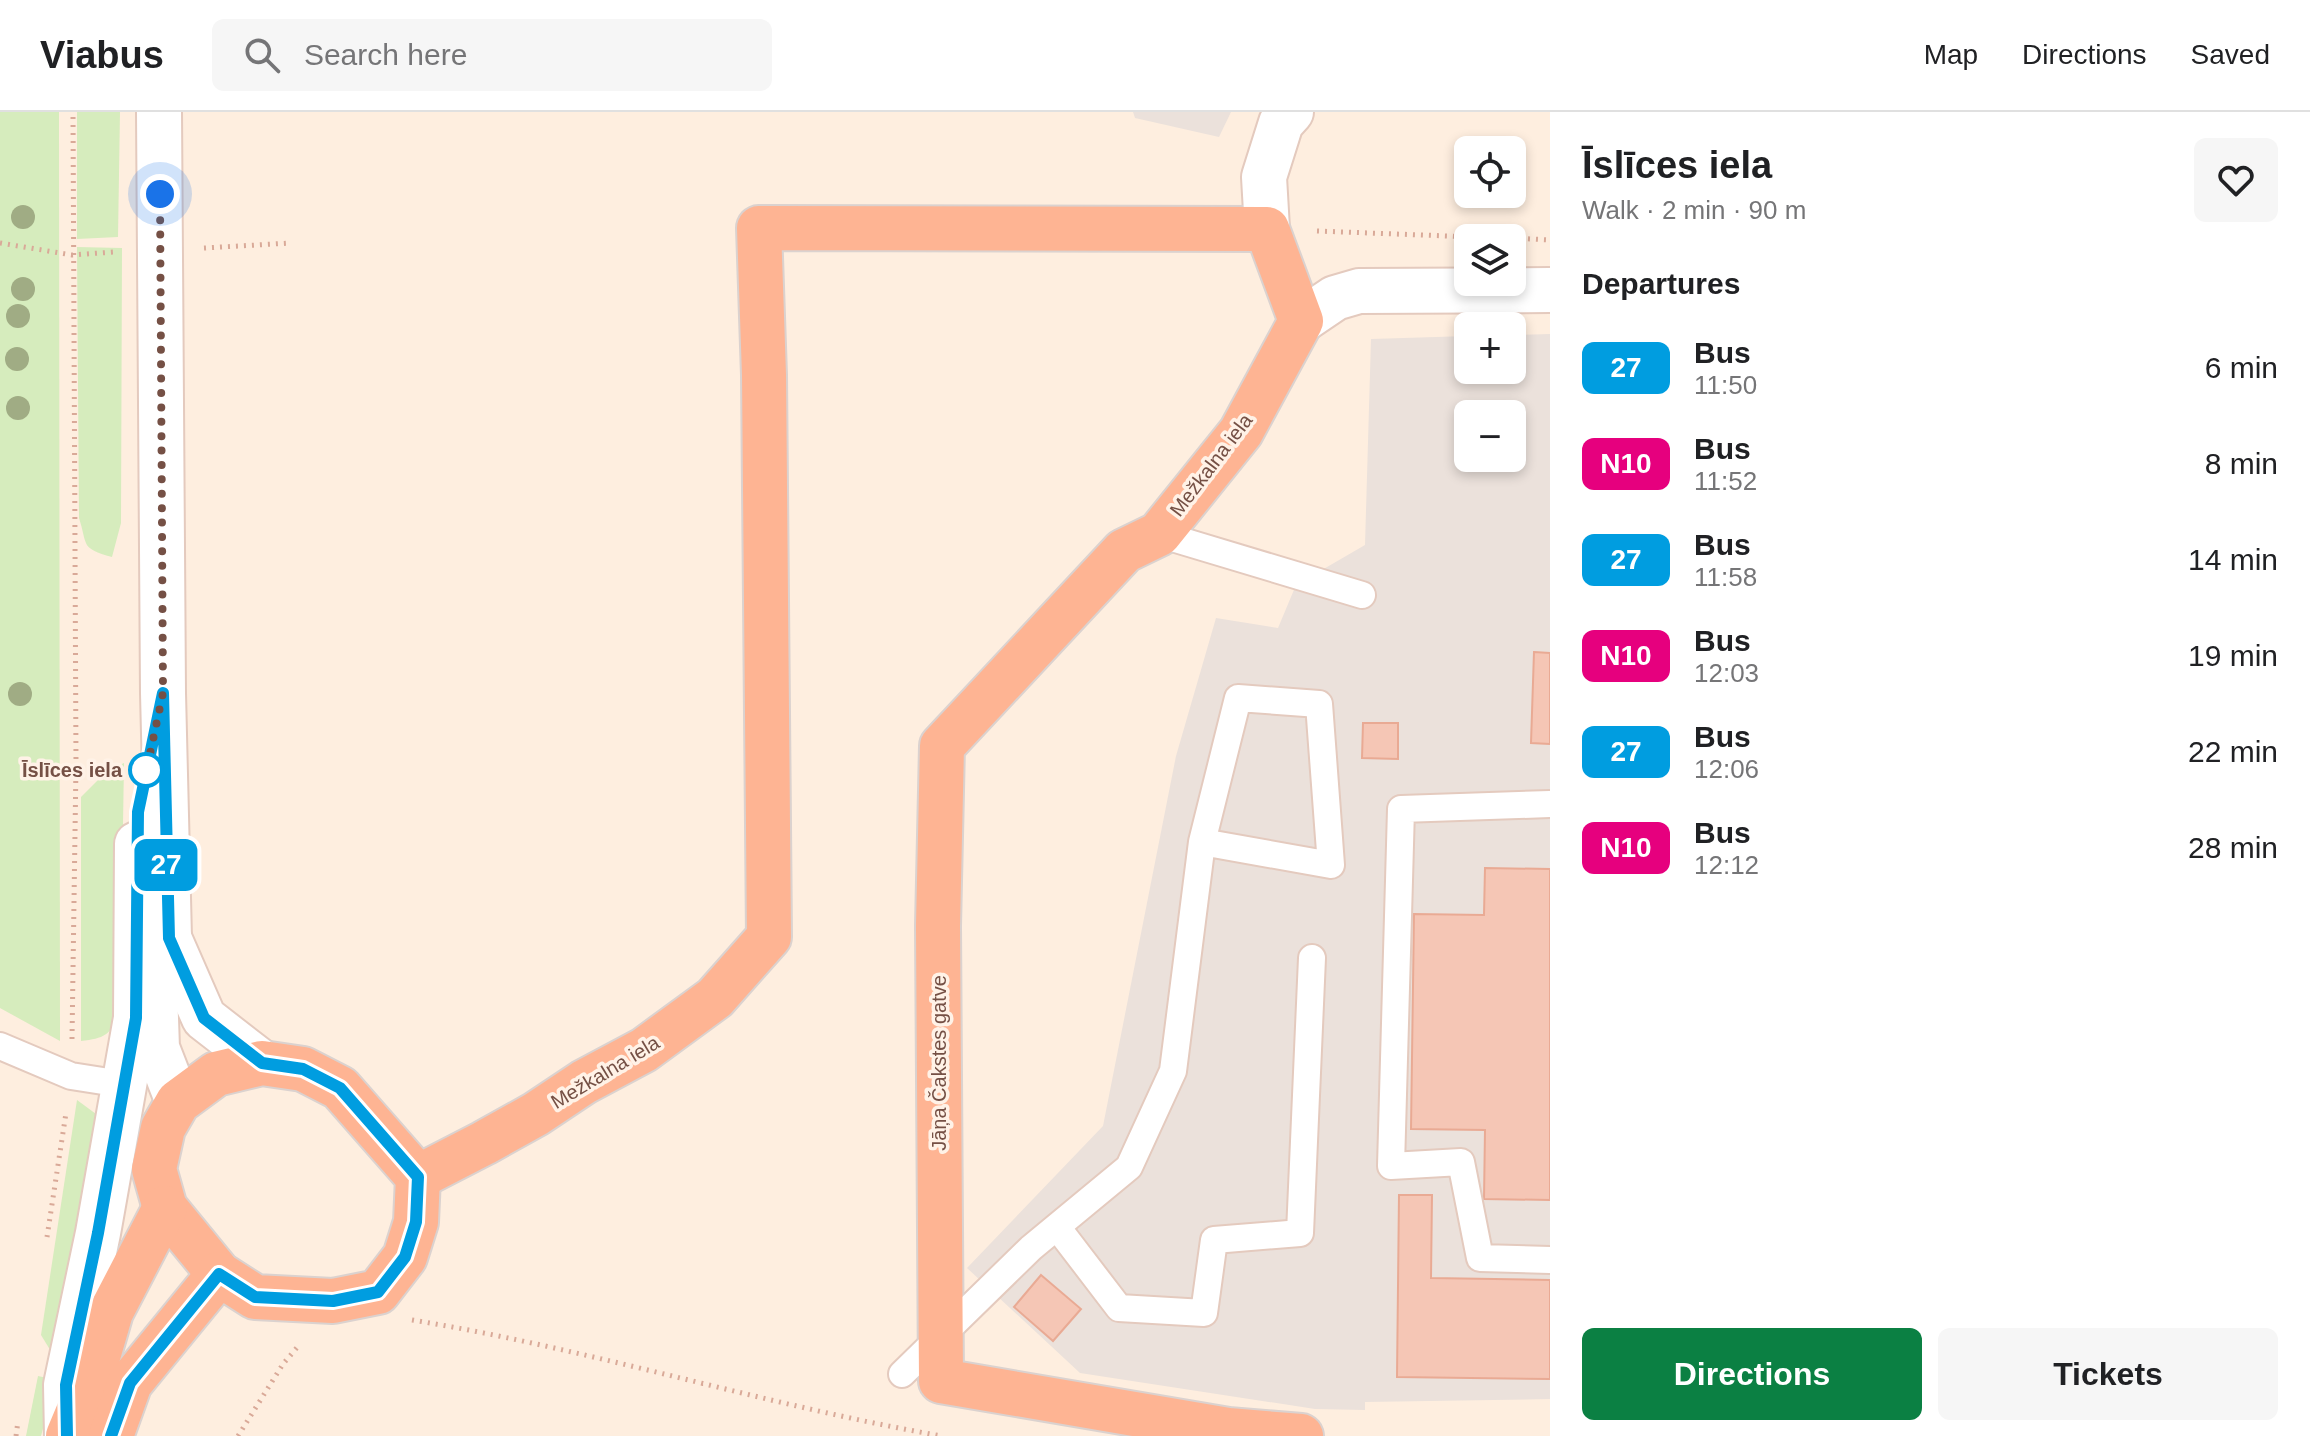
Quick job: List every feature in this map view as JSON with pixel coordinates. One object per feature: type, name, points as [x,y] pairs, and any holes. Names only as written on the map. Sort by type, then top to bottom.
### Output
[{"type":"highway","name":"Mežkalna iela","points":[[418,1177],[536,1114],[584,1082],[644,1050],[715,998],[769,937],[764,375],[759,228],[1267,229]]},
{"type":"highway","points":[[1267,229],[1301,321]]},
{"type":"highway","name":"Mežkalna iela","points":[[942,746],[1124,551],[1159,534],[1241,432],[1301,321]]},
{"type":"highway","name":"Jāņa Čakstes gatve","points":[[921,1378],[942,746]]},
{"type":"highway","points":[[262,1063],[303,1069],[340,1088],[418,1177],[416,1222],[405,1257],[378,1292],[333,1301],[255,1297],[219,1274],[165,1208],[154,1169],[163,1128],[178,1102],[216,1074],[262,1063]]},
{"type":"highway","points":[[68,1436],[91,1381],[111,1312],[165,1208]]},
{"type":"highway","points":[[111,1436],[130,1383],[219,1274]]},
{"type":"highway","points":[[921,1378],[1228,1433],[1301,1436]]},
{"type":"street","points":[[159,112],[163,693],[169,938],[155,989],[157,1048],[178,1102]]},
{"type":"street","points":[[1267,229],[1264,177],[1281,123],[1291,112]]},
{"type":"street","points":[[1301,321],[1335,298],[1359,291],[1550,290]]},
{"type":"street","points":[[68,1436],[66,1385],[98,1233],[136,1018],[138,812],[163,693]]},
{"type":"street","points":[[169,938],[204,1018],[262,1063]]},
{"type":"lane","points":[[1159,534],[1362,595]]},
{"type":"lane","points":[[921,1378],[989,1288],[1129,1167],[1173,1071],[1202,842],[1238,698],[1319,704],[1331,865],[1202,842]]},
{"type":"lane","points":[[1550,804],[1401,809],[1391,1166],[1461,1162],[1480,1258],[1550,1260]]},
{"type":"lane","points":[[1057,1227],[1119,1308],[1204,1313],[1214,1240],[1300,1233],[1312,958]]},
{"type":"lane","points":[[0,1046],[71,1076],[122,1084]]},
{"type":"path","points":[[45,1248],[71,1076],[76,764],[73,112]]},
{"type":"path","points":[[1267,229],[1454,236]]},
{"type":"path","points":[[1526,239],[1550,240]]},
{"type":"path","points":[[0,243],[72,255]]},
{"type":"path","points":[[408,1319],[494,1333],[870,1423],[942,1436]]},
{"type":"path","points":[[238,1436],[283,1364],[307,1336]]},
{"type":"shaded area","points":[[1133,112],[1231,112],[1219,137],[1135,118]]},
{"type":"shaded area","points":[[1550,334],[1550,1399],[1365,1402],[1365,1410],[1315,1409],[1080,1373],[967,1268],[1103,1126],[1176,756],[1216,618],[1278,628],[1296,585],[1365,545],[1371,339],[1454,336],[1454,384],[1526,384],[1526,335]]},
{"type":"green space","points":[[0,112],[59,112],[60,1041],[0,1008]]},
{"type":"green space","points":[[77,112],[120,112],[118,237],[77,239]]},
{"type":"green space","points":[[77,247],[122,248],[121,523],[112,557],[87,545],[79,518]]},
{"type":"green space","points":[[124,763],[120,1008],[107,1033],[81,1041],[81,797],[107,771]]},
{"type":"green space","points":[[77,1100],[96,1114],[85,1198],[52,1353],[41,1335]]},
{"type":"green space","points":[[38,1376],[56,1380],[41,1436],[26,1436]]},
{"type":"building","points":[[1534,652],[1550,653],[1550,744],[1531,743]]},
{"type":"building","points":[[1363,723],[1398,723],[1398,759],[1362,758]]},
{"type":"building","points":[[1485,868],[1550,869],[1550,1200],[1484,1199],[1485,1130],[1411,1129],[1414,914],[1484,915]]},
{"type":"building","points":[[1399,1195],[1432,1195],[1431,1278],[1550,1280],[1550,1379],[1397,1377]]},
{"type":"building","points":[[1041,1275],[1081,1309],[1053,1341],[1014,1307]]},
{"type":"bus line","name":"27","points":[[67,1436],[66,1385],[98,1233],[136,1018],[138,812],[163,693],[169,938],[204,1018],[262,1063],[303,1069],[340,1088],[418,1177],[416,1222],[405,1257],[378,1292],[333,1301],[255,1297],[219,1274],[130,1383],[111,1436]]},
{"type":"place","name":"Īslīces iela","points":[[146,770]]},
{"type":"route","points":[[146,770],[144,782],[163,693],[160,194]]}]
